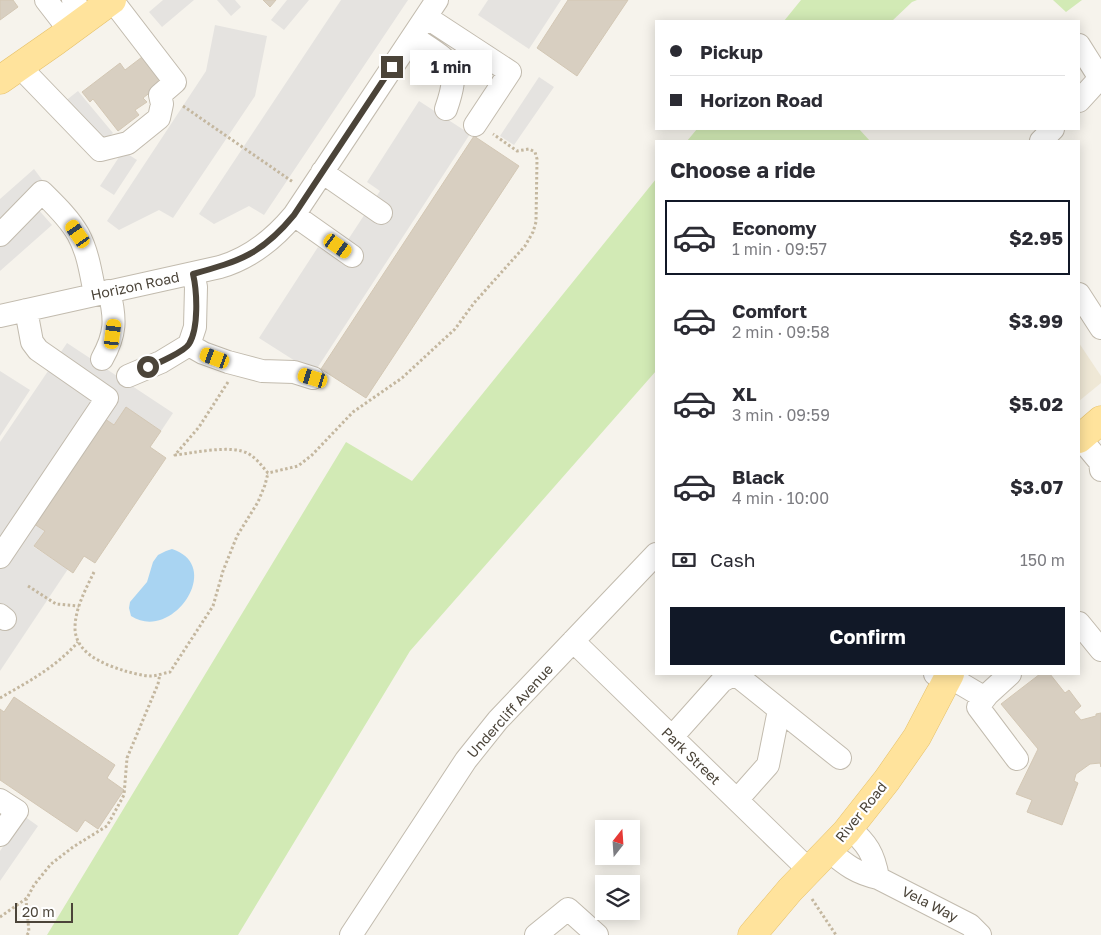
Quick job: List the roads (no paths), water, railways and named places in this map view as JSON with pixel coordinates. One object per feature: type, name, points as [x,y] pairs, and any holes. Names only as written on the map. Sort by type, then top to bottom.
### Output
[{"type":"main road","points":[[10,73],[76,17],[112,0]]},
{"type":"main road","points":[[1080,437],[1101,420]]},
{"type":"main road","name":"River Road","points":[[752,935],[790,890],[849,828],[887,780],[917,736],[944,676]]},
{"type":"street","points":[[46,0],[76,17]]},
{"type":"street","points":[[10,73],[100,150],[128,143],[159,118],[162,104],[160,96],[176,82],[112,0]]},
{"type":"street","points":[[432,8],[510,72],[476,124]]},
{"type":"street","name":"Horizon Road","points":[[0,316],[193,274],[231,264],[251,254],[282,230],[294,215],[432,8]]},
{"type":"street","points":[[413,37],[438,54],[450,65],[454,75],[453,89],[446,109]]},
{"type":"street","points":[[1080,47],[1100,79],[1080,99]]},
{"type":"street","points":[[1042,140],[1051,130]]},
{"type":"street","points":[[322,172],[381,212]]},
{"type":"street","points":[[0,235],[42,192],[67,218],[78,234],[115,321],[109,346],[102,359]]},
{"type":"street","points":[[294,215],[352,256]]},
{"type":"street","points":[[128,376],[161,362],[189,345],[195,327],[196,287],[193,274]]},
{"type":"street","points":[[1080,296],[1101,328]]},
{"type":"street","points":[[0,557],[107,398],[38,350],[32,342],[26,310]]},
{"type":"street","points":[[189,345],[203,353],[228,362],[262,371],[294,372],[313,378]]},
{"type":"street","points":[[1080,439],[1100,462],[1101,470]]},
{"type":"street","name":"Undercliff Avenue","points":[[351,935],[466,760],[498,720],[655,555]]},
{"type":"street","points":[[1080,624],[1101,650]]},
{"type":"street","name":"Park Street","points":[[573,641],[810,871]]},
{"type":"street","points":[[672,737],[722,681],[733,675]]},
{"type":"street","points":[[736,675],[840,758]]},
{"type":"street","points":[[1009,675],[985,698],[978,708],[1017,759]]},
{"type":"street","points":[[944,676],[985,698]]},
{"type":"street","points":[[737,800],[768,765],[779,710]]},
{"type":"street","points":[[0,800],[16,811],[0,835]]},
{"type":"street","points":[[849,828],[861,838],[870,850],[876,862],[878,878]]},
{"type":"street","name":"Vela Way","points":[[829,850],[851,869],[878,878],[970,925],[980,935]]},
{"type":"street","points":[[536,935],[568,909],[597,935]]},
{"type":"water","points":[[172,549],[187,558],[194,570],[193,585],[187,599],[176,611],[162,619],[147,622],[131,616],[130,602],[147,582],[153,562],[158,555]]}]
